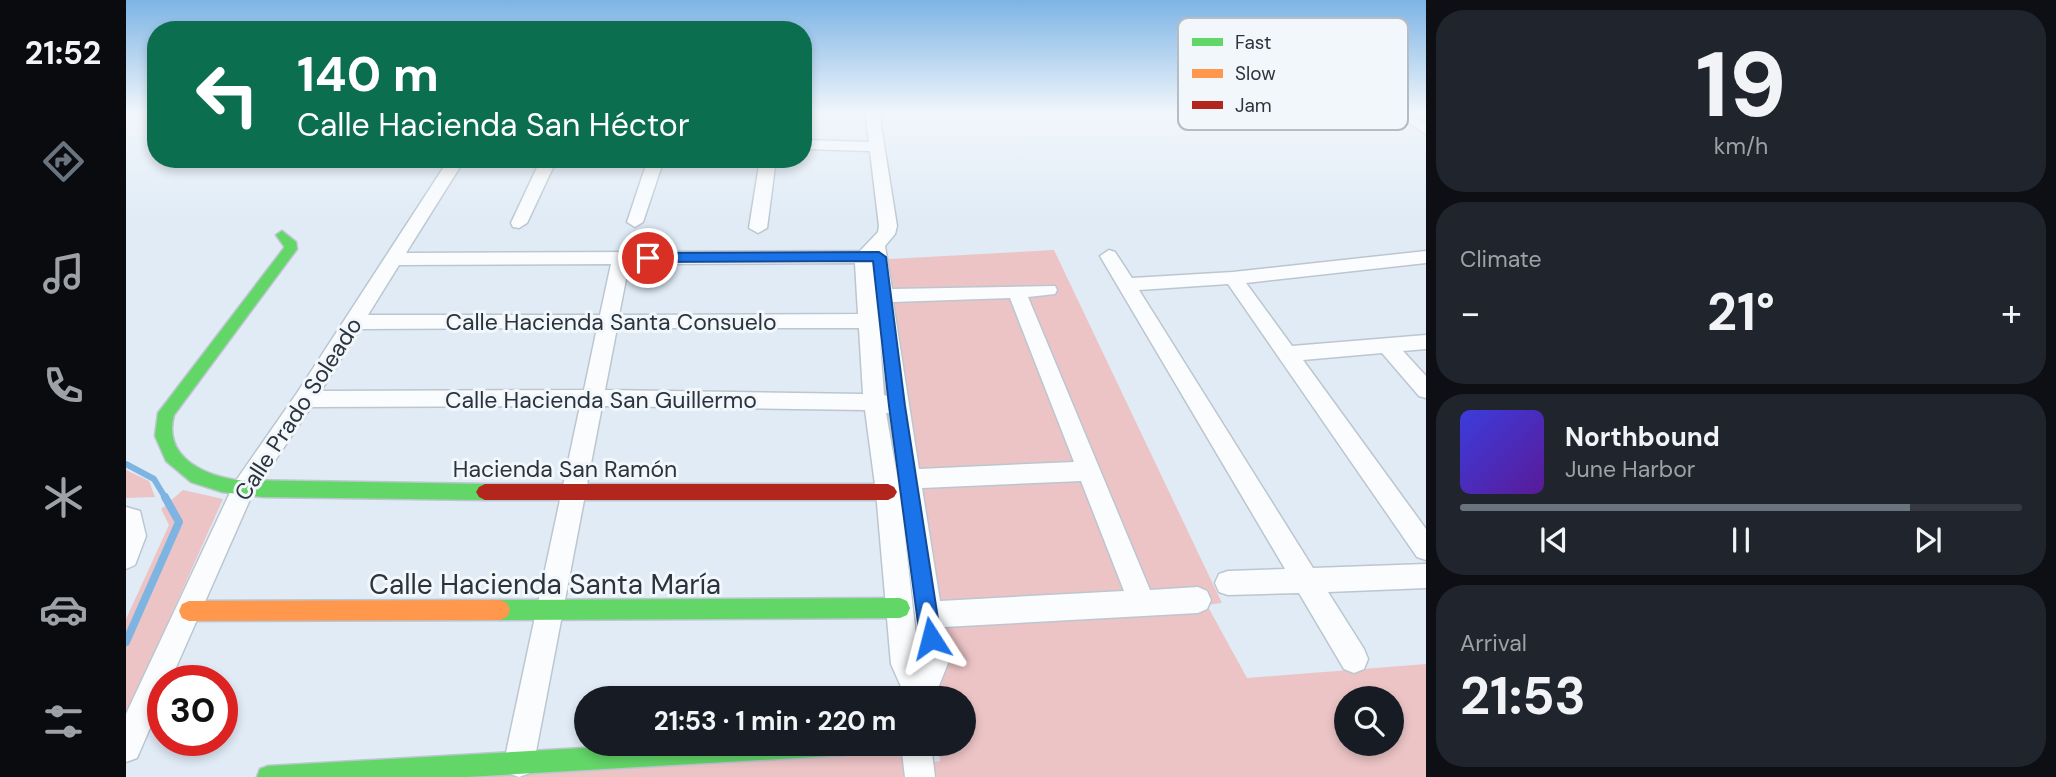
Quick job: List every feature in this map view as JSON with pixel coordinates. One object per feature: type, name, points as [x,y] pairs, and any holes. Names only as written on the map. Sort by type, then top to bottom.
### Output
[{"type":"street","points":[[875,296],[868,321],[874,402],[897,486],[927,615],[934,661],[920,698],[905,663],[900,608],[897,486],[897,406],[875,296],[873,253],[886,234],[888,226],[876,149]]},
{"type":"street","name":"Calle Prado Soleado","points":[[126,747],[243,489],[305,399],[451,168]]},
{"type":"street","points":[[519,223],[545,168]]},
{"type":"street","points":[[635,222],[653,168]]},
{"type":"street","points":[[758,228],[767,168]]},
{"type":"street","name":"Hacienda San Ramón","points":[[282,235],[291,244],[290,249],[175,399],[163,420],[164,440],[171,459],[188,474],[212,483],[243,489],[574,493],[897,486]]},
{"type":"street","points":[[394,259],[873,253]]},
{"type":"street","points":[[1109,256],[1354,659]]},
{"type":"street","points":[[1126,285],[1233,278],[1426,257]]},
{"type":"street","points":[[519,762],[621,258]]},
{"type":"street","points":[[1233,278],[1426,548]]},
{"type":"street","points":[[875,296],[1048,290]]},
{"type":"street","points":[[1017,292],[1142,603]]},
{"type":"street","name":"Calle Hacienda Santa Consuelo","points":[[354,322],[868,321]]},
{"type":"street","points":[[1287,354],[1426,342]]},
{"type":"street","points":[[1387,345],[1426,390]]},
{"type":"street","name":"Calle Hacienda San Guillermo","points":[[305,399],[593,398],[874,402],[897,406]]},
{"type":"street","points":[[897,486],[1088,471]]},
{"type":"street","points":[[126,557],[134,536],[128,519]]},
{"type":"street","points":[[1228,583],[1426,576]]},
{"type":"street","points":[[927,615],[1198,600]]},
{"type":"street","name":"Calle Hacienda Santa María","points":[[189,611],[900,608]]},
{"type":"street","points":[[268,777],[628,756]]},
{"type":"street","points":[[917,756],[920,777]]},
{"type":"shaded area","points":[[1054,250],[1222,603],[1207,605],[1247,678],[1426,664],[1426,777],[269,777],[637,756],[918,756],[919,765],[940,761],[939,756],[976,756],[976,686],[930,686],[872,260]]},
{"type":"shaded area","points":[[126,470],[149,481],[155,497],[126,498]]},
{"type":"shaded area","points":[[183,490],[223,499],[126,716],[126,619],[169,525],[161,509]]},
{"type":"waterway","points":[[126,464],[154,479],[166,499]]},
{"type":"waterway","points":[[126,642],[179,522],[165,497]]},
{"type":"traffic: fast","points":[[282,235],[291,245],[290,249],[166,413],[163,436],[172,456],[198,477],[235,487],[263,490],[485,492]]},
{"type":"traffic: fast","points":[[500,610],[900,608]]},
{"type":"traffic: fast","points":[[268,777],[636,756]]},
{"type":"traffic: slow","points":[[189,611],[500,610]]},
{"type":"traffic: jam","points":[[485,492],[888,492]]},
{"type":"route","points":[[648,258],[879,257],[897,406],[931,638]]}]
